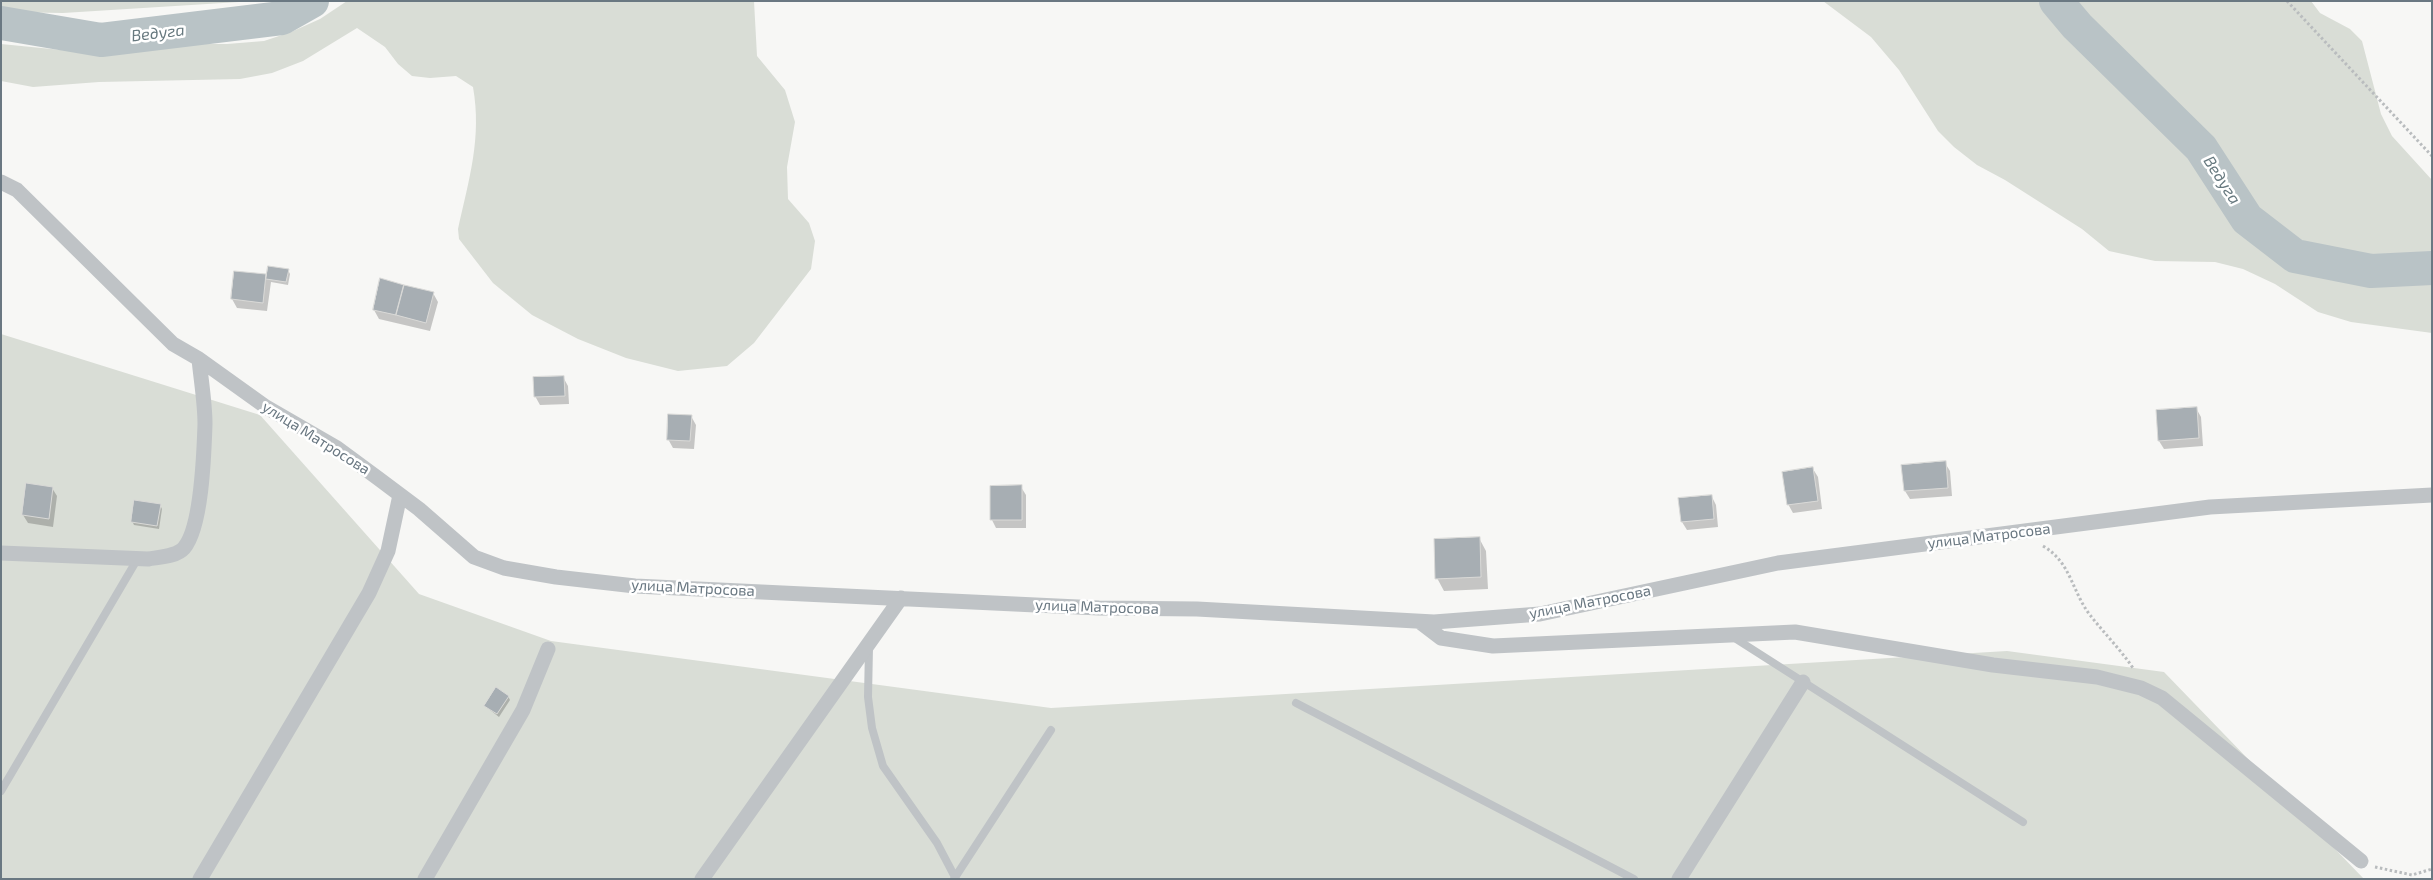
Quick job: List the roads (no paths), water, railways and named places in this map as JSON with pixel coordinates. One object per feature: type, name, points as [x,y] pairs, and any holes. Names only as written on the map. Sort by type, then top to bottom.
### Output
[{"type":"street","name":"улица Матросова","points":[[1,182],[17,190],[174,344],[266,407],[336,448],[400,495],[474,557],[504,568],[556,577],[635,586],[1099,608],[1197,610],[1420,622],[1540,614],[1778,563],[2210,507],[2432,495]]},
{"type":"street","points":[[1,553],[138,558],[172,555],[183,549],[192,536],[199,507],[205,423],[198,359]]},
{"type":"street","points":[[200,879],[369,593],[388,552],[400,495]]},
{"type":"street","points":[[702,879],[901,598]]},
{"type":"street","points":[[1420,622],[1441,638],[1492,646],[1795,632],[1993,665],[2097,677],[2142,688],[2162,698],[2361,861]]},
{"type":"street","points":[[425,879],[523,710],[548,649]]},
{"type":"street","points":[[1679,879],[1803,682]]},
{"type":"lane","points":[[1,791],[138,558]]},
{"type":"lane","points":[[1729,635],[2023,822]]},
{"type":"lane","points":[[869,643],[868,697],[872,728],[883,766],[937,843],[955,878],[1051,730]]},
{"type":"lane","points":[[1296,703],[1634,879]]},
{"type":"waterway","name":"Ведуга","points":[[1,23],[101,40],[282,18],[312,1]]},
{"type":"waterway","name":"Ведуга","points":[[2056,1],[2077,26],[2201,148],[2247,219],[2295,256],[2371,271],[2432,268]]}]
